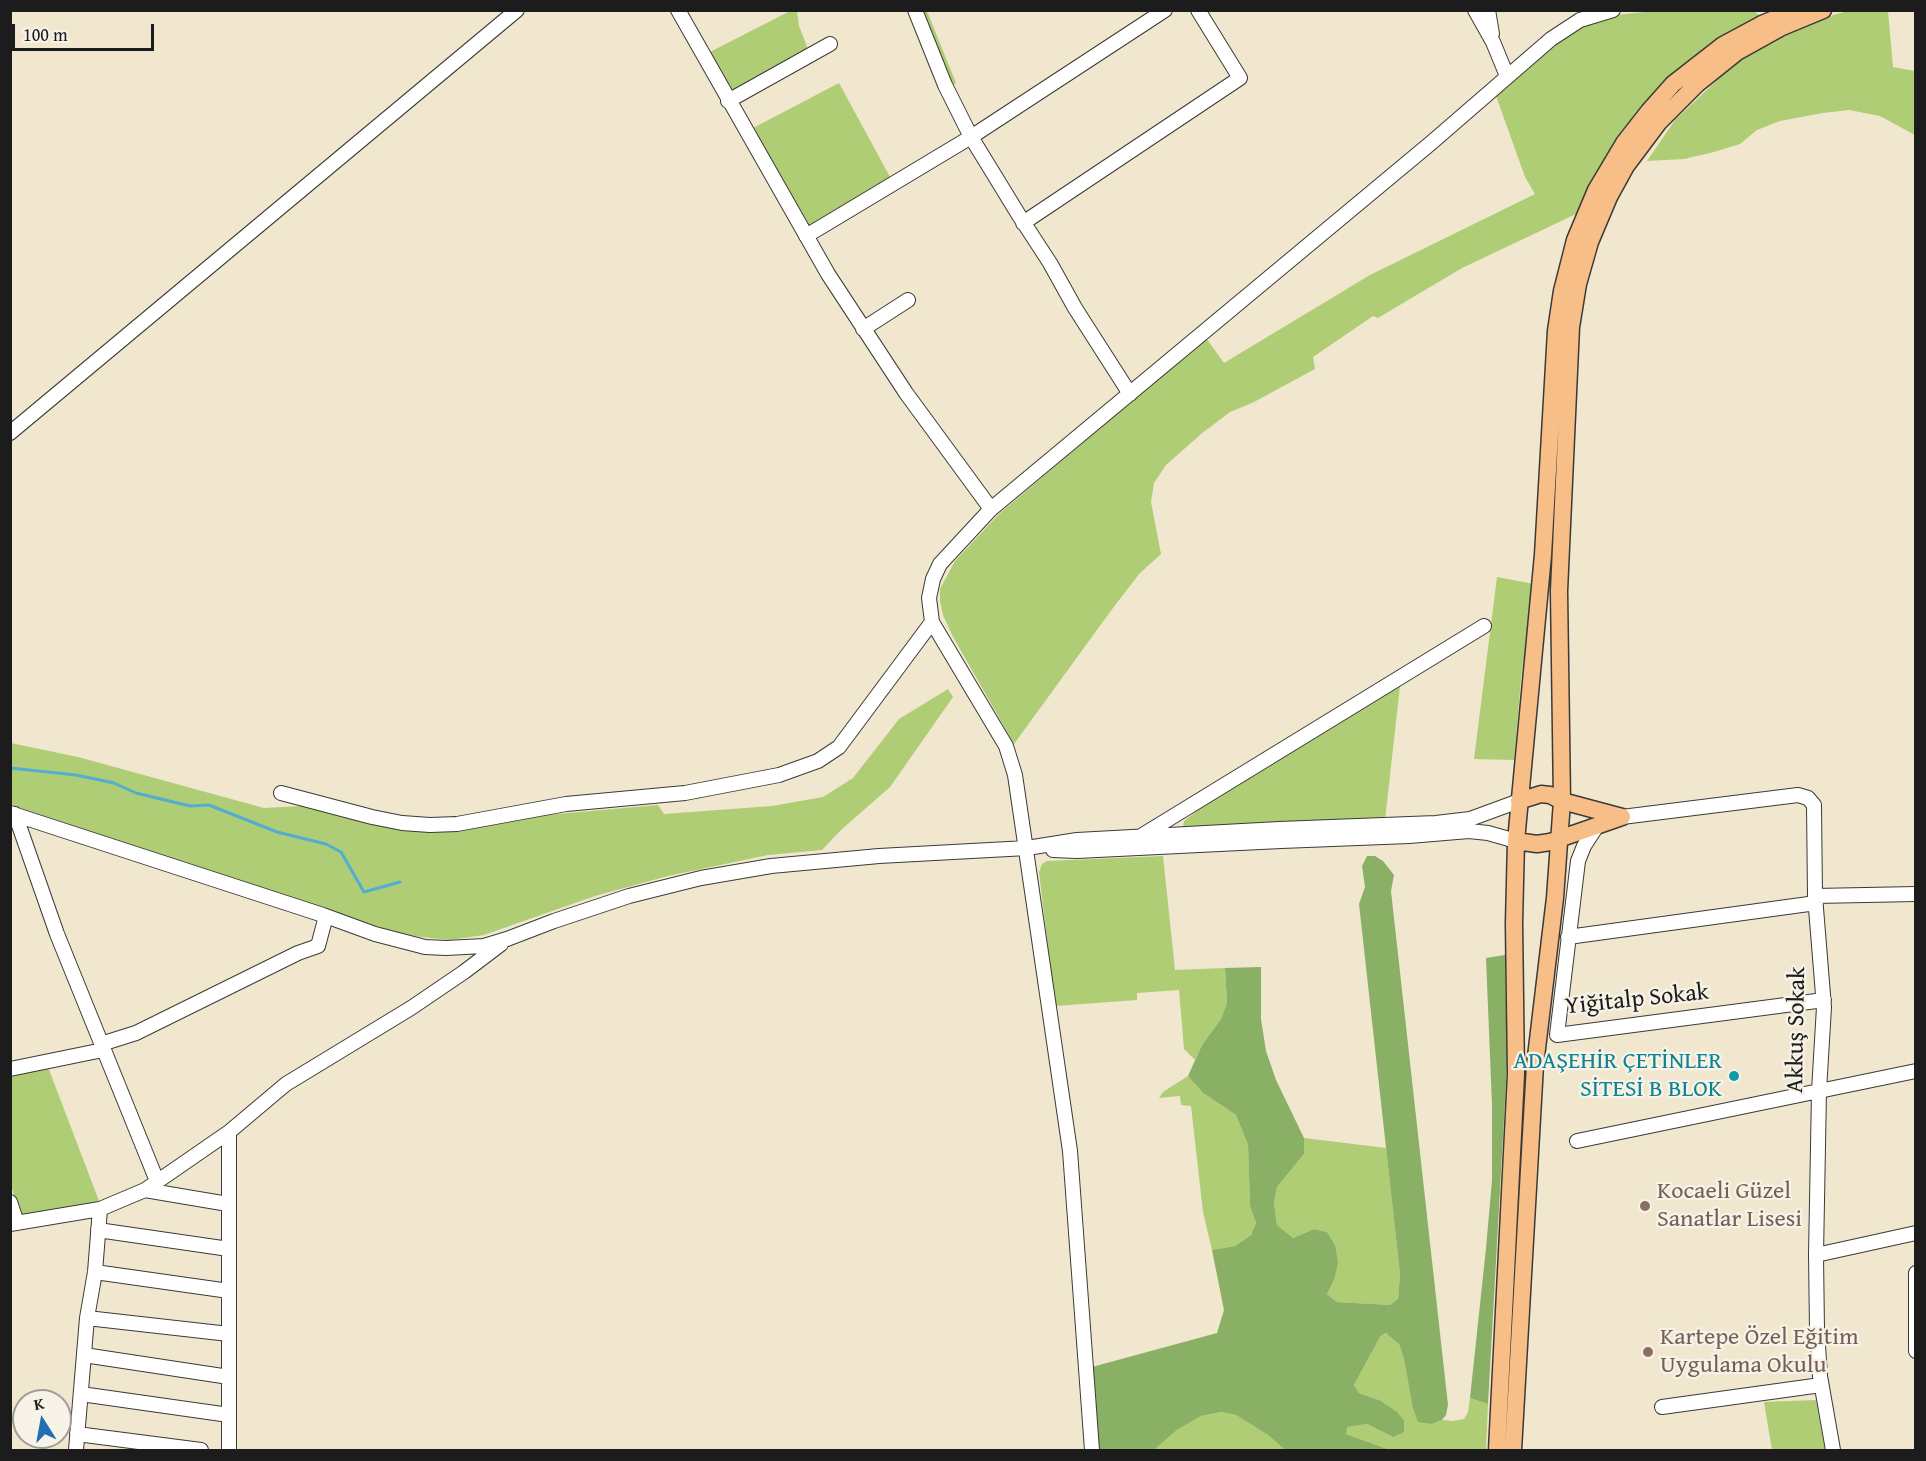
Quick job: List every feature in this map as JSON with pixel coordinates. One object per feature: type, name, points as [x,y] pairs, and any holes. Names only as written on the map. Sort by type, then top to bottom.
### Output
[{"type":"main road","points":[[1497,1450],[1516,1074],[1514,913],[1516,841],[1543,555],[1556,331],[1565,272],[1575,240],[1609,165],[1660,99],[1687,72],[1770,14],[1796,10]]},
{"type":"main road","points":[[1513,1450],[1537,1047],[1555,898],[1562,801],[1560,564],[1571,327],[1578,284],[1600,216],[1626,166],[1659,122],[1679,100],[1737,52],[1782,27],[1823,10]]},
{"type":"main road","points":[[1519,801],[1541,794],[1550,795],[1562,801],[1622,817]]},
{"type":"main road","points":[[1516,841],[1538,844],[1622,817]]},
{"type":"street","points":[[10,433],[517,10]]},
{"type":"street","points":[[678,10],[806,236],[863,329],[906,393],[992,509]]},
{"type":"street","points":[[915,10],[945,85],[971,137],[1130,394]]},
{"type":"street","points":[[806,236],[971,137],[1165,10]]},
{"type":"street","points":[[1023,223],[1240,78],[1198,10]]},
{"type":"street","points":[[1475,10],[1493,42],[1507,76]]},
{"type":"street","points":[[1488,10],[1493,42]]},
{"type":"street","points":[[1092,1450],[1070,1151],[1016,775],[1008,753],[932,622],[929,598],[933,579],[940,564],[992,509],[1431,143],[1507,76],[1565,28],[1590,16],[1613,10]]},
{"type":"street","points":[[728,101],[830,44]]},
{"type":"street","points":[[863,329],[908,300]]},
{"type":"street","points":[[281,793],[392,821],[448,824],[566,804],[685,793],[778,775],[818,761],[839,747],[932,622]]},
{"type":"street","points":[[1140,837],[1484,626]]},
{"type":"street","name":"Akkuş Sokak","points":[[1622,817],[1798,795],[1803,796],[1814,805],[1816,900],[1824,1000],[1819,1091],[1816,1255],[1818,1356],[1833,1450]]},
{"type":"street","points":[[13,813],[382,936],[425,947],[446,948],[474,947],[507,939],[629,896],[738,871],[838,859],[1027,848],[1077,840],[1436,823],[1470,819],[1519,801]]},
{"type":"street","points":[[13,813],[57,934],[157,1181]]},
{"type":"street","name":"Yiğitalp Sokak","points":[[1597,826],[1584,846],[1578,861],[1557,1035],[1824,1000]]},
{"type":"street","points":[[1027,848],[1077,852],[1469,831],[1488,833],[1516,841]]},
{"type":"street","points":[[1568,937],[1816,900],[1916,894]]},
{"type":"street","points":[[10,1069],[102,1047],[136,1033],[298,953],[318,946],[326,916]]},
{"type":"street","points":[[10,1202],[14,1223],[100,1209],[145,1190],[229,1132],[286,1084],[411,1008],[507,939]]},
{"type":"street","points":[[1537,1047],[1557,1035]]},
{"type":"street","points":[[1576,1141],[1916,1071]]},
{"type":"street","points":[[229,1132],[229,1450]]},
{"type":"street","points":[[145,1190],[228,1204]]},
{"type":"street","points":[[76,1450],[87,1318],[100,1209]]},
{"type":"street","points":[[98,1230],[229,1249]]},
{"type":"street","points":[[1816,1255],[1916,1233]]},
{"type":"street","points":[[94,1272],[229,1291]]},
{"type":"street","points":[[1915,1349],[1916,1273]]},
{"type":"street","points":[[87,1318],[229,1334]]},
{"type":"street","points":[[84,1354],[229,1377]]},
{"type":"street","points":[[1662,1407],[1821,1385]]},
{"type":"street","points":[[81,1394],[229,1415]]},
{"type":"street","points":[[77,1434],[149,1447],[201,1450]]},
{"type":"green space","points":[[792,10],[797,11],[799,26],[808,49],[731,91],[708,53]]},
{"type":"green space","points":[[921,11],[927,11],[956,83],[951,86]]},
{"type":"green space","points":[[1654,11],[1754,11],[1763,18],[1702,50],[1656,92],[1624,128],[1576,214],[1462,268],[1378,318],[1373,316],[1313,357],[1315,369],[1254,402],[1230,412],[1166,465],[1154,483],[1151,502],[1161,554],[1139,574],[1014,744],[943,615],[940,589],[955,561],[999,514],[1206,338],[1224,363],[1370,275],[1535,194],[1525,177],[1496,96],[1549,49],[1586,23],[1606,16]]},
{"type":"green space","points":[[1848,11],[1888,11],[1893,67],[1915,71],[1915,135],[1880,116],[1849,110],[1780,121],[1757,130],[1740,144],[1714,152],[1684,159],[1647,161],[1675,120],[1729,69],[1751,53],[1793,32]]},
{"type":"green space","points":[[839,83],[890,177],[810,226],[753,128]]},
{"type":"green space","points":[[1497,577],[1534,584],[1521,679],[1514,760],[1474,759]]},
{"type":"green space","points":[[1400,686],[1385,820],[1185,829],[1183,827],[1184,821],[1201,808]]},
{"type":"green space","points":[[948,689],[953,697],[890,787],[822,850],[768,855],[668,876],[595,896],[484,935],[449,940],[414,936],[371,925],[11,805],[11,743],[78,757],[264,808],[302,806],[399,829],[446,831],[535,816],[658,805],[664,814],[772,806],[823,797],[853,778],[899,719]]},
{"type":"green space","points":[[1163,856],[1175,970],[1225,968],[1227,1003],[1221,1019],[1202,1045],[1195,1060],[1184,1049],[1179,990],[1137,993],[1137,1000],[1055,1006],[1039,872],[1042,864],[1047,861]]},
{"type":"green space","points":[[1367,856],[1375,856],[1383,861],[1394,875],[1391,891],[1448,1405],[1446,1415],[1442,1420],[1432,1424],[1418,1422],[1399,1344],[1386,1333],[1380,1337],[1354,1385],[1359,1393],[1379,1400],[1397,1412],[1404,1421],[1404,1432],[1393,1437],[1367,1424],[1347,1427],[1346,1434],[1390,1450],[1285,1450],[1268,1435],[1236,1415],[1221,1412],[1201,1416],[1177,1430],[1154,1450],[1099,1450],[1092,1367],[1217,1333],[1224,1310],[1212,1250],[1235,1246],[1251,1235],[1256,1223],[1250,1206],[1248,1145],[1236,1115],[1203,1093],[1188,1076],[1202,1045],[1221,1019],[1227,1003],[1225,968],[1261,967],[1261,1019],[1266,1051],[1276,1080],[1304,1138],[1304,1154],[1277,1187],[1274,1203],[1277,1225],[1293,1238],[1314,1229],[1327,1232],[1335,1245],[1338,1263],[1334,1280],[1327,1294],[1337,1302],[1390,1305],[1398,1299],[1400,1274],[1359,904],[1365,887],[1362,866]]},
{"type":"green space","points":[[1505,955],[1507,1064],[1488,1404],[1470,1398],[1492,1180],[1492,1105],[1486,958]]},
{"type":"green space","points":[[48,1067],[99,1201],[21,1219],[11,1185],[11,1075]]},
{"type":"green space","points":[[1188,1076],[1203,1093],[1236,1115],[1248,1145],[1250,1206],[1256,1223],[1251,1235],[1235,1246],[1212,1250],[1203,1212],[1191,1106],[1181,1105],[1180,1096],[1159,1098],[1163,1092]]},
{"type":"green space","points":[[1304,1138],[1386,1148],[1400,1274],[1398,1299],[1390,1305],[1337,1302],[1327,1294],[1334,1280],[1335,1245],[1327,1232],[1314,1229],[1293,1238],[1277,1225],[1274,1203],[1277,1187],[1304,1154]]},
{"type":"green space","points":[[1387,1333],[1399,1344],[1432,1424],[1442,1420],[1464,1419],[1468,1412],[1470,1398],[1488,1404],[1486,1450],[1390,1450],[1346,1434],[1346,1427],[1367,1424],[1393,1437],[1379,1400],[1359,1393],[1354,1385],[1380,1337]]},
{"type":"green space","points":[[1816,1400],[1825,1450],[1772,1450],[1764,1402]]},
{"type":"green space","points":[[1221,1412],[1236,1415],[1268,1435],[1285,1450],[1154,1450],[1177,1430],[1201,1416]]},
{"type":"waterway","points":[[10,768],[76,775],[114,783],[136,793],[190,806],[209,805],[277,832],[326,844],[341,852],[364,892],[400,882]]},
{"type":"place","name":"ADAŞEHİR ÇETİNLER SİTESİ B BLOK","points":[[1734,1076]]},
{"type":"place","name":"Kocaeli Güzel Sanatlar Lisesi","points":[[1645,1206]]},
{"type":"place","name":"Kartepe Özel Eğitim Uygulama Okulu","points":[[1648,1352]]}]
